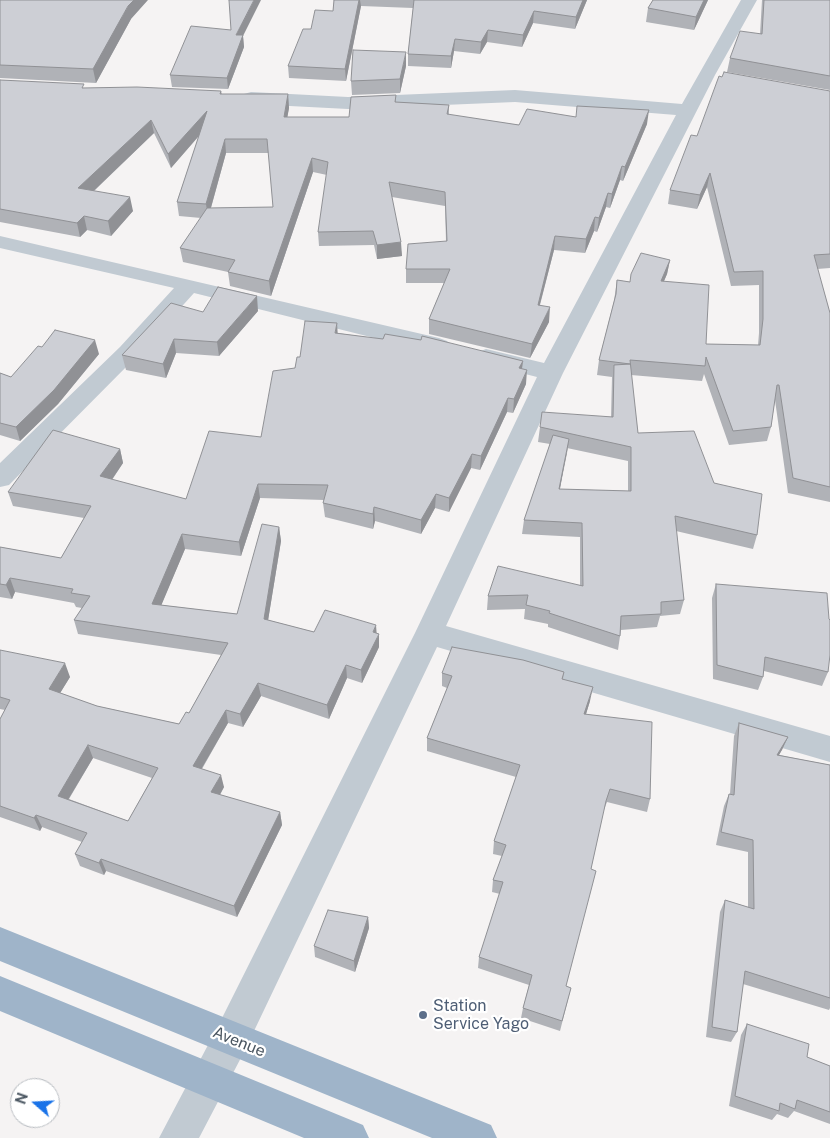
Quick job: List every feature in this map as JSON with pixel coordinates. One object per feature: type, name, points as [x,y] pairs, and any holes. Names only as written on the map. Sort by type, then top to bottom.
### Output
[{"type":"highway","name":"Avenue","points":[[0,944],[478,1138]]},
{"type":"highway","points":[[0,994],[350,1138]]},
{"type":"street","points":[[178,1138],[231,1039],[429,633],[551,373],[688,110],[715,77],[749,0]]},
{"type":"street","points":[[237,97],[348,103],[515,96],[688,110]]},
{"type":"street","points":[[0,242],[189,285],[551,373]]},
{"type":"street","points":[[0,478],[128,352],[189,285]]},
{"type":"street","points":[[429,633],[830,749]]},
{"type":"building","points":[[0,0],[134,0],[128,6],[93,69],[0,65]]},
{"type":"building","points":[[229,0],[254,0],[236,35],[243,35],[227,78],[170,75],[191,26],[231,30]]},
{"type":"building","points":[[334,0],[359,0],[345,69],[288,66],[303,29],[311,29],[315,10],[333,11]]},
{"type":"building","points":[[414,0],[583,0],[576,17],[534,11],[523,35],[488,30],[481,42],[455,39],[451,56],[408,54]]},
{"type":"building","points":[[653,0],[704,0],[696,17],[648,8]]},
{"type":"building","points":[[764,0],[830,0],[830,76],[730,58],[740,31],[762,34]]},
{"type":"building","points":[[353,50],[406,52],[400,79],[351,81]]},
{"type":"building","points":[[724,72],[830,91],[830,254],[814,255],[830,313],[830,487],[793,478],[779,385],[777,385],[771,427],[733,431],[706,357],[705,366],[630,360],[638,433],[694,431],[714,483],[762,494],[757,535],[675,516],[684,600],[661,602],[661,614],[621,616],[620,636],[549,613],[550,611],[526,605],[528,595],[488,596],[498,566],[583,586],[582,523],[524,520],[553,435],[569,439],[559,489],[631,491],[631,447],[540,427],[542,412],[613,417],[614,365],[630,364],[599,360],[616,294],[617,280],[630,282],[631,274],[641,253],[670,260],[661,281],[709,285],[706,344],[760,345],[763,319],[763,271],[734,272],[710,173],[700,195],[670,190],[691,135],[697,136],[719,76],[722,77]]},
{"type":"building","points":[[0,80],[84,84],[82,88],[137,87],[221,91],[220,94],[288,94],[284,117],[349,117],[351,97],[396,95],[395,102],[449,105],[447,114],[519,125],[527,109],[576,117],[577,106],[649,110],[625,167],[622,166],[612,194],[608,193],[599,218],[595,217],[586,239],[555,236],[538,305],[550,307],[532,344],[429,319],[450,269],[406,269],[408,244],[447,241],[445,192],[389,182],[401,242],[377,245],[373,231],[318,232],[328,162],[312,158],[269,281],[228,272],[235,260],[180,248],[207,208],[273,207],[267,139],[225,139],[206,204],[177,202],[207,111],[168,154],[151,120],[78,188],[130,197],[108,221],[84,216],[77,223],[0,209]]},
{"type":"building","points":[[218,287],[257,296],[217,342],[174,339],[163,364],[122,355],[171,303],[203,312]]},
{"type":"building","points":[[305,321],[337,323],[335,333],[383,339],[385,334],[421,340],[422,336],[523,361],[519,368],[527,370],[514,399],[508,398],[481,456],[472,454],[449,498],[436,494],[421,520],[374,507],[373,514],[323,503],[328,485],[258,484],[239,542],[182,534],[152,604],[237,614],[262,524],[279,527],[264,619],[314,632],[325,610],[376,625],[373,632],[379,634],[361,670],[346,665],[327,705],[258,683],[240,714],[226,710],[193,766],[221,775],[211,792],[280,812],[234,906],[101,859],[99,863],[75,854],[87,833],[36,815],[34,818],[0,806],[0,719],[10,700],[0,697],[0,650],[65,663],[49,689],[97,706],[179,724],[186,712],[189,713],[228,643],[74,620],[90,596],[71,593],[73,589],[10,578],[6,585],[0,584],[0,547],[61,558],[91,506],[8,492],[53,430],[120,449],[100,476],[186,499],[209,431],[261,437],[273,371],[295,368],[297,357],[300,357]],"holes":[[[88,745],[158,768],[128,821],[58,796]]]},
{"type":"building","points":[[55,330],[95,340],[54,390],[16,427],[0,423],[0,373],[11,377],[38,346],[42,347]]},
{"type":"building","points":[[716,584],[827,593],[830,620],[828,672],[765,657],[763,677],[717,665]]},
{"type":"building","points":[[452,647],[523,660],[564,672],[562,679],[593,687],[584,714],[652,722],[650,799],[610,789],[606,801],[591,869],[596,871],[566,986],[571,988],[562,1021],[523,1008],[532,975],[479,957],[503,882],[493,880],[506,845],[494,841],[520,765],[427,738],[452,676],[442,673]]},
{"type":"building","points":[[739,723],[788,737],[777,755],[830,765],[830,998],[745,971],[737,1032],[712,1027],[725,900],[754,909],[753,840],[721,832],[729,794],[734,795]]},
{"type":"building","points":[[328,910],[368,917],[354,961],[314,946]]},
{"type":"building","points":[[747,1024],[809,1044],[807,1057],[830,1066],[830,1112],[797,1100],[795,1109],[780,1103],[779,1111],[735,1096]]},
{"type":"place","name":"Station Service Yago","points":[[423,1015]]}]
